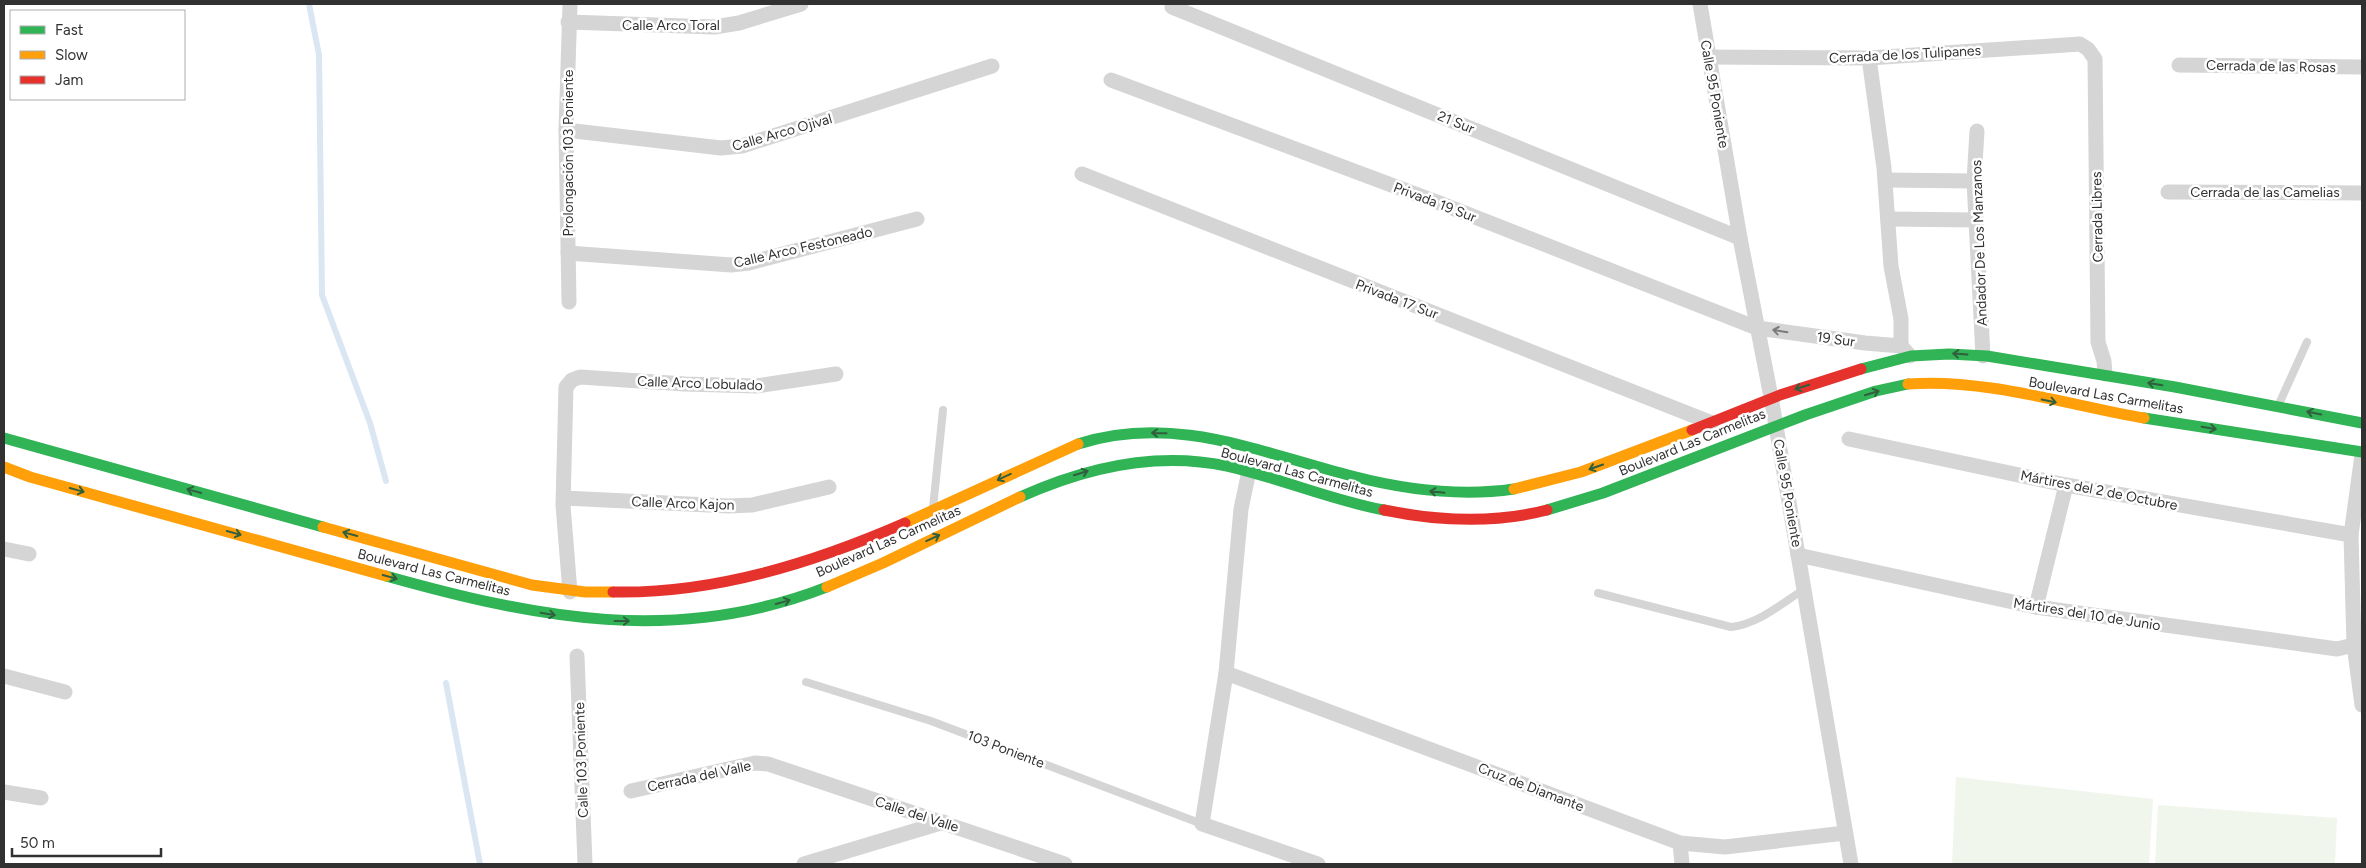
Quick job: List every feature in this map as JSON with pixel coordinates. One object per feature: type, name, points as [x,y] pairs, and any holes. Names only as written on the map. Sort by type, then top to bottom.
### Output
[{"type":"main road","name":"Boulevard Las Carmelitas","points":[[4,438],[532,584],[570,592],[644,593],[686,589],[764,575],[834,552],[932,511],[1071,447],[1096,439],[1151,433],[1192,435],[1222,439],[1372,482],[1431,491],[1480,493],[1528,488],[1573,475],[1712,423],[1771,397],[1906,351],[1983,356],[2105,374],[2131,384],[2278,406],[2362,423]]},
{"type":"main road","name":"Boulevard Las Carmelitas","points":[[4,467],[30,477],[478,601],[574,618],[616,621],[678,620],[707,617],[760,608],[801,597],[889,559],[1057,480],[1092,470],[1137,462],[1193,460],[1249,471],[1322,495],[1383,510],[1440,519],[1525,516],[1568,506],[1776,424],[1881,390],[1908,384],[1936,382],[1961,384],[2127,410],[2362,454]]},
{"type":"main road","points":[[1192,435],[1193,460]]},
{"type":"street","name":"Prolongación 103 Poniente","points":[[570,4],[566,130],[570,302]]},
{"type":"street","name":"Calle Arco Toral","points":[[568,22],[714,27],[739,23],[801,4]]},
{"type":"street","name":"Calle 95 Poniente","points":[[1700,4],[1740,238],[1776,424],[1851,864]]},
{"type":"street","name":"21 Sur","points":[[1172,6],[1740,238]]},
{"type":"street","name":"Cerrada de los Tulipanes","points":[[1709,56],[1869,58],[2080,44],[2088,49],[2095,59]]},
{"type":"street","points":[[1869,58],[1886,180],[1891,266],[1906,351]]},
{"type":"street","name":"Cerrada Libres","points":[[2095,59],[2098,342],[2104,361],[2105,374]]},
{"type":"street","name":"Cerrada de las Rosas","points":[[2179,65],[2362,67]]},
{"type":"street","name":"Calle Arco Ojival","points":[[566,130],[721,148],[742,146],[992,66]]},
{"type":"street","name":"Privada 19 Sur","points":[[1111,80],[1442,204],[1757,328]]},
{"type":"street","name":"Andador De Los Manzanos","points":[[1976,131],[1974,181],[1983,356]]},
{"type":"street","name":"Privada 17 Sur","points":[[1082,174],[1712,423]]},
{"type":"street","points":[[1886,180],[1974,181]]},
{"type":"street","name":"Cerrada de las Camelias","points":[[2168,192],[2362,193]]},
{"type":"street","points":[[1888,218],[1976,220]]},
{"type":"street","name":"Calle Arco Festoneado","points":[[568,253],[731,265],[749,263],[917,219]]},
{"type":"street","name":"19 Sur","points":[[1757,328],[1906,351]]},
{"type":"street","name":"Calle Arco Lobulado","points":[[564,498],[566,387],[572,380],[580,377],[684,384],[756,386],[836,374]]},
{"type":"street","name":"Mártires del 2 de Octubre","points":[[1849,439],[2066,485],[2351,535]]},
{"type":"street","points":[[2362,454],[2351,535],[2362,705]]},
{"type":"street","points":[[1249,471],[1241,509],[1226,673],[1202,824],[1318,864]]},
{"type":"street","points":[[2036,607],[2066,485]]},
{"type":"street","name":"Calle Arco Kajon","points":[[564,498],[729,506],[752,505],[829,487]]},
{"type":"street","points":[[564,498],[570,592]]},
{"type":"street","points":[[4,549],[29,554]]},
{"type":"street","name":"Mártires del 10 de Junio","points":[[1798,555],[2036,607],[2337,649],[2358,644]]},
{"type":"street","name":"Calle 103 Poniente","points":[[577,656],[585,864]]},
{"type":"street","name":"Cruz de Diamante","points":[[1226,673],[1680,843],[1724,848],[1845,833]]},
{"type":"street","points":[[4,676],[65,692]]},
{"type":"street","name":"Cerrada del Valle","points":[[631,791],[755,764],[768,764]]},
{"type":"street","name":"Calle del Valle","points":[[768,764],[1065,864]]},
{"type":"street","points":[[4,792],[41,798]]},
{"type":"street","points":[[804,864],[944,822]]},
{"type":"street","points":[[1680,843],[1682,864]]},
{"type":"lane","points":[[2278,406],[2307,342]]},
{"type":"lane","points":[[932,511],[942,410]]},
{"type":"lane","points":[[1598,593],[1731,627],[1755,620],[1804,590]]},
{"type":"lane","name":"103 Poniente","points":[[806,682],[931,720],[1202,824]]},
{"type":"shaded area","points":[[1956,777],[2153,799],[2149,864],[1952,864]]},
{"type":"shaded area","points":[[2158,805],[2337,818],[2335,864],[2155,864]]},
{"type":"waterway","points":[[309,4],[319,55],[322,295],[370,423],[386,481]]},
{"type":"waterway","points":[[446,683],[480,864]]},
{"type":"traffic: fast","points":[[1861,369],[1911,356],[1949,354],[1987,356],[2175,387],[2362,423]]},
{"type":"traffic: fast","points":[[1547,510],[1603,493],[1805,415],[1876,391],[1908,384]]},
{"type":"traffic: fast","points":[[2144,418],[2362,452]]},
{"type":"traffic: fast","points":[[1078,444],[1114,436],[1149,433],[1183,434],[1251,448],[1392,485],[1453,492],[1514,489]]},
{"type":"traffic: fast","points":[[4,438],[323,527]]},
{"type":"traffic: fast","points":[[1020,497],[1095,470],[1121,465],[1174,460],[1227,466],[1344,501],[1384,510]]},
{"type":"traffic: fast","points":[[386,576],[497,604],[606,619],[661,621],[715,616],[771,605],[827,587]]},
{"type":"traffic: slow","points":[[1908,384],[1937,383],[1996,389],[2144,418]]},
{"type":"traffic: slow","points":[[1514,489],[1581,472],[1692,430]]},
{"type":"traffic: slow","points":[[905,523],[1078,444]]},
{"type":"traffic: slow","points":[[4,467],[30,477],[386,576]]},
{"type":"traffic: slow","points":[[827,587],[883,563],[1020,497]]},
{"type":"traffic: slow","points":[[323,527],[532,585],[585,592],[613,592]]},
{"type":"traffic: jam","points":[[1692,430],[1780,395],[1861,369]]},
{"type":"traffic: jam","points":[[1384,510],[1445,519],[1486,519],[1547,510]]},
{"type":"traffic: jam","points":[[613,592],[688,588],[726,582],[799,563],[870,538],[905,523]]}]
